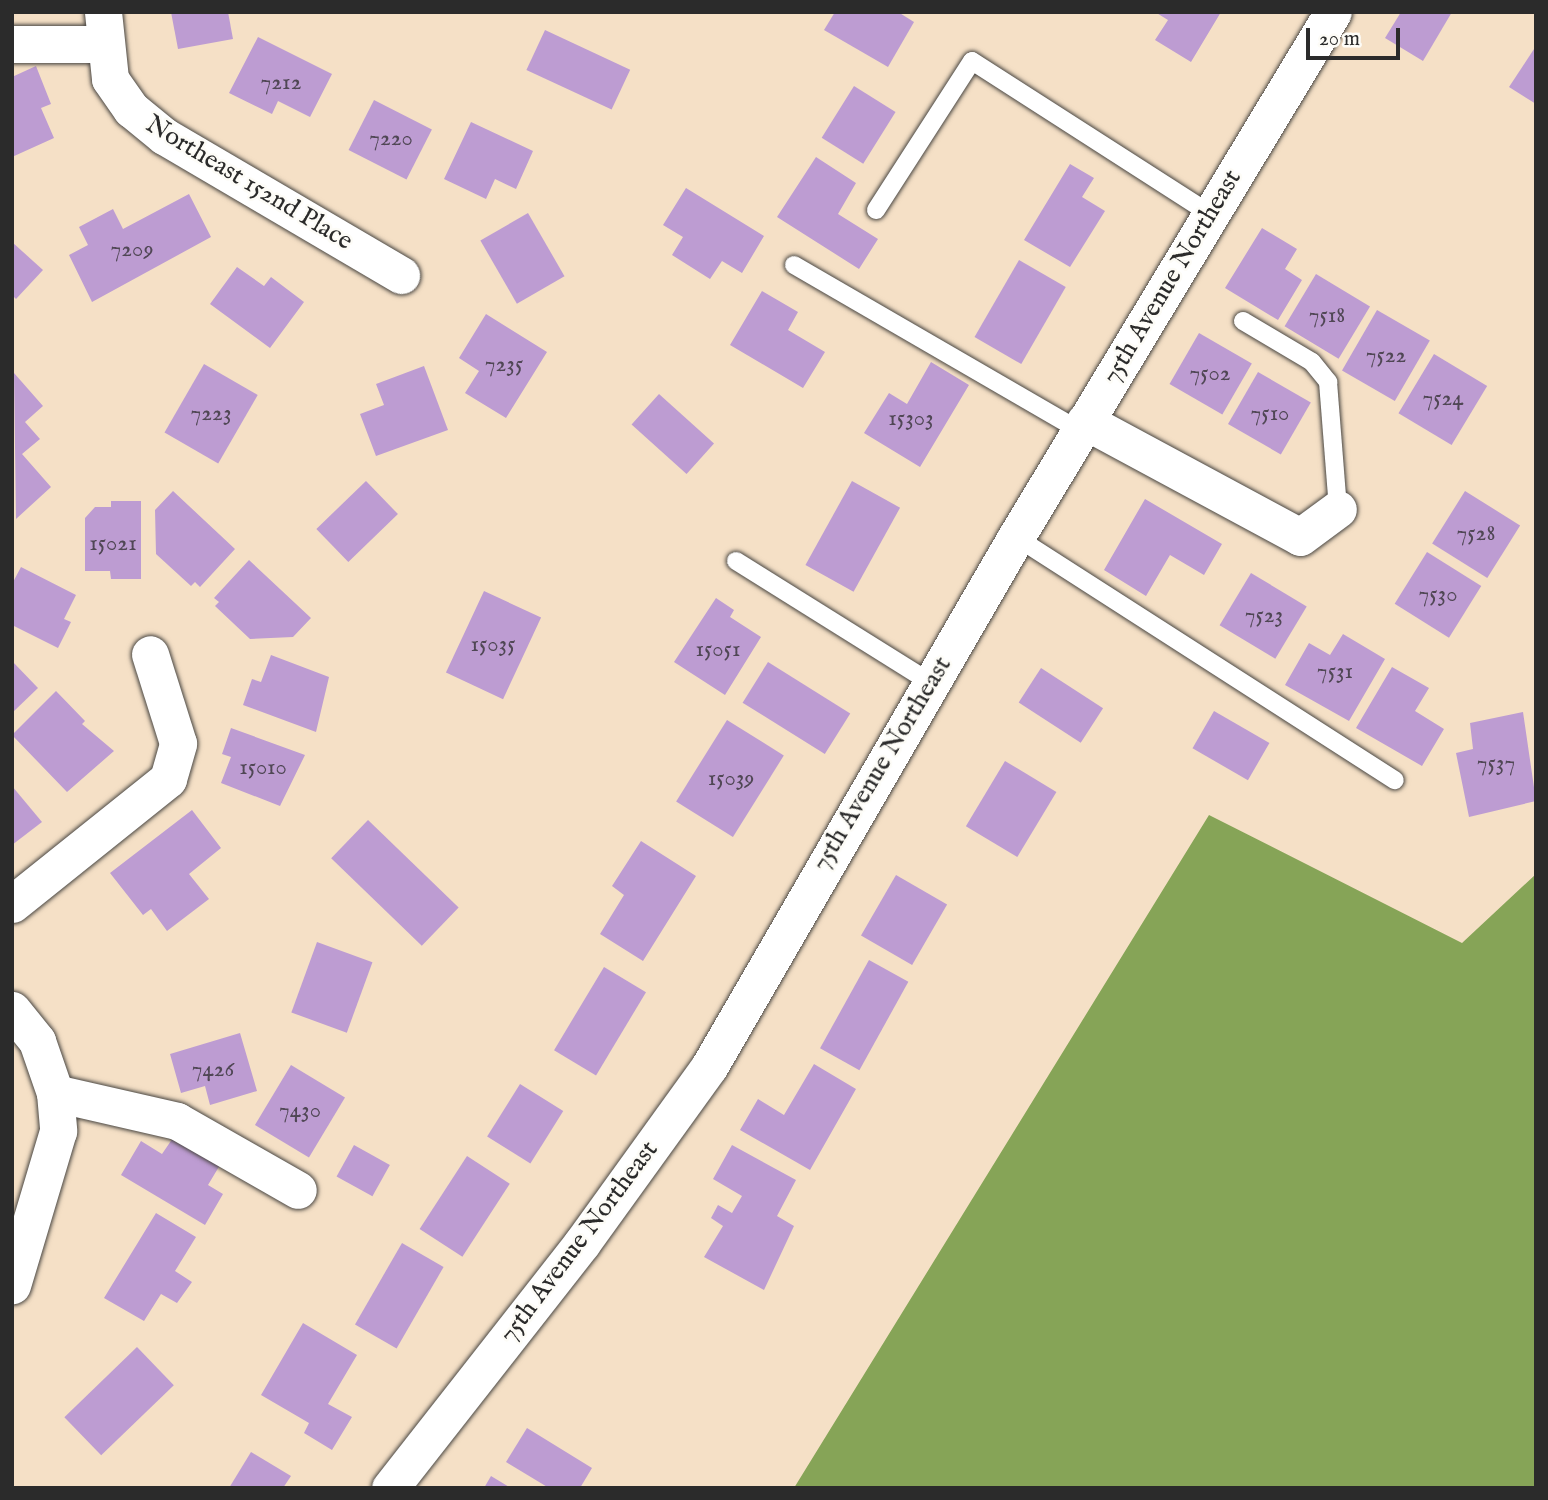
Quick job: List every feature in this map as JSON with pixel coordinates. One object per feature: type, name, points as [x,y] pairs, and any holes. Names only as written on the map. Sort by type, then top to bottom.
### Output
[{"type":"street","name":"75th Avenue Northeast","points":[[390,1488],[582,1243],[709,1067],[930,682],[1333,12]]},
{"type":"street","points":[[12,44],[106,45]]},
{"type":"street","name":"Northeast 152nd Place","points":[[106,45],[131,109],[164,136],[401,275]]},
{"type":"street","points":[[1082,426],[1300,537],[1338,509]]},
{"type":"street","points":[[12,904],[168,779],[178,743],[150,654]]},
{"type":"street","points":[[12,1010],[37,1041],[55,1093],[58,1131],[12,1285]]},
{"type":"street","points":[[55,1093],[177,1121],[298,1190]]},
{"type":"lane","points":[[876,210],[972,61],[1210,214]]},
{"type":"lane","points":[[794,265],[1082,426]]},
{"type":"lane","points":[[1243,321],[1312,362],[1328,382],[1338,509]]},
{"type":"lane","points":[[1016,537],[1395,779]]},
{"type":"lane","points":[[736,561],[930,682]]},
{"type":"green space","points":[[1209,815],[1462,943],[1536,874],[1536,1488],[794,1488]]},
{"type":"building","points":[[171,12],[228,12],[233,39],[178,49]]},
{"type":"building","points":[[835,12],[898,12],[914,22],[888,67],[824,30]]},
{"type":"building","points":[[1155,12],[1221,12],[1191,62],[1155,40],[1168,20]]},
{"type":"building","points":[[1401,12],[1452,12],[1423,61],[1385,38]]},
{"type":"building","points":[[545,30],[630,70],[612,110],[526,70]]},
{"type":"building","points":[[258,37],[332,74],[310,117],[278,101],[272,114],[229,93]]},
{"type":"building","points":[[1536,46],[1536,104],[1509,87]]},
{"type":"building","points":[[36,66],[51,104],[41,108],[54,138],[12,157],[12,77]]},
{"type":"building","points":[[854,86],[896,112],[863,164],[822,138]]},
{"type":"building","points":[[374,100],[432,130],[406,179],[349,150]]},
{"type":"building","points":[[471,122],[533,151],[516,189],[495,179],[486,199],[444,179]]},
{"type":"building","points":[[816,157],[856,183],[838,214],[878,239],[859,269],[777,217]]},
{"type":"building","points":[[1070,164],[1094,178],[1082,197],[1105,211],[1070,267],[1024,240]]},
{"type":"building","points":[[686,188],[764,236],[742,273],[722,261],[710,279],[672,255],[683,237],[663,225]]},
{"type":"building","points":[[189,194],[211,237],[92,302],[69,255],[88,245],[79,227],[113,209],[123,229]]},
{"type":"building","points":[[528,213],[564,276],[517,304],[480,240]]},
{"type":"building","points":[[1262,228],[1297,249],[1285,269],[1302,280],[1278,320],[1225,288]]},
{"type":"building","points":[[12,242],[43,270],[16,299],[12,295]]},
{"type":"building","points":[[1019,260],[1066,287],[1021,364],[974,337]]},
{"type":"building","points":[[237,267],[264,286],[271,277],[304,302],[270,348],[210,304]]},
{"type":"building","points":[[1316,274],[1370,306],[1339,359],[1285,326]]},
{"type":"building","points":[[762,291],[798,312],[788,330],[825,352],[803,388],[730,345]]},
{"type":"building","points":[[1377,310],[1430,340],[1395,401],[1342,371]]},
{"type":"building","points":[[486,314],[547,352],[506,418],[465,393],[479,371],[459,358]]},
{"type":"building","points":[[1199,333],[1252,364],[1222,415],[1170,384]]},
{"type":"building","points":[[1434,354],[1487,386],[1452,445],[1398,413]]},
{"type":"building","points":[[931,362],[969,385],[920,467],[864,433],[889,393],[907,404]]},
{"type":"building","points":[[204,364],[258,395],[218,463],[164,432]]},
{"type":"building","points":[[424,366],[448,430],[376,456],[360,414],[384,405],[376,384]]},
{"type":"building","points":[[1258,372],[1311,402],[1281,454],[1228,424]]},
{"type":"building","points":[[14,373],[43,406],[25,422],[40,439],[22,454],[51,487],[16,519]]},
{"type":"building","points":[[659,394],[714,444],[687,474],[632,424]]},
{"type":"building","points":[[366,481],[398,514],[348,562],[316,529]]},
{"type":"building","points":[[852,481],[900,508],[854,592],[805,565]]},
{"type":"building","points":[[173,491],[235,549],[200,587],[195,582],[191,586],[156,554],[155,510]]},
{"type":"building","points":[[1465,491],[1520,525],[1487,578],[1432,544]]},
{"type":"building","points":[[1145,499],[1222,544],[1204,575],[1170,555],[1146,596],[1104,570]]},
{"type":"building","points":[[111,501],[141,501],[141,579],[111,579],[110,571],[85,571],[85,518],[95,507],[111,507]]},
{"type":"building","points":[[1427,552],[1481,586],[1449,638],[1395,604]]},
{"type":"building","points":[[249,560],[311,618],[293,637],[250,639],[215,606],[219,602],[214,598]]},
{"type":"building","points":[[21,567],[76,595],[64,619],[71,622],[58,648],[12,625],[12,584]]},
{"type":"building","points":[[1251,573],[1307,606],[1275,659],[1220,625]]},
{"type":"building","points":[[484,591],[541,618],[503,699],[446,673]]},
{"type":"building","points":[[716,598],[734,610],[730,617],[761,637],[725,695],[674,662]]},
{"type":"building","points":[[1343,634],[1385,659],[1349,721],[1285,685],[1309,643],[1330,655]]},
{"type":"building","points":[[271,655],[329,677],[316,732],[243,705],[252,679],[261,682]]},
{"type":"building","points":[[12,661],[38,688],[12,713]]},
{"type":"building","points":[[768,662],[850,713],[825,754],[743,703]]},
{"type":"building","points":[[1392,667],[1429,688],[1415,711],[1444,729],[1422,766],[1356,728]]},
{"type":"building","points":[[1041,668],[1103,708],[1081,743],[1019,702]]},
{"type":"building","points":[[56,691],[85,721],[82,724],[114,751],[67,792],[12,735]]},
{"type":"building","points":[[1214,711],[1269,743],[1248,780],[1192,748]]},
{"type":"building","points":[[1523,712],[1536,801],[1469,817],[1456,753],[1473,749],[1470,723]]},
{"type":"building","points":[[727,720],[784,756],[733,837],[676,801]]},
{"type":"building","points":[[231,728],[305,755],[280,806],[221,783],[231,757],[222,754]]},
{"type":"building","points":[[1005,761],[1056,792],[1017,857],[966,826]]},
{"type":"building","points":[[12,786],[42,822],[12,845]]},
{"type":"building","points":[[192,810],[221,848],[189,874],[209,899],[167,931],[151,909],[143,915],[110,873]]},
{"type":"building","points":[[368,820],[459,908],[422,946],[331,858]]},
{"type":"building","points":[[641,841],[696,876],[643,961],[600,934],[624,895],[612,886]]},
{"type":"building","points":[[896,875],[947,904],[912,965],[861,936]]},
{"type":"building","points":[[317,942],[372,962],[347,1033],[291,1012]]},
{"type":"building","points":[[869,960],[908,982],[859,1070],[820,1048]]},
{"type":"building","points":[[604,967],[646,992],[596,1075],[554,1050]]},
{"type":"building","points":[[240,1033],[257,1091],[210,1105],[205,1086],[181,1093],[170,1054]]},
{"type":"building","points":[[814,1064],[856,1089],[810,1170],[740,1130],[758,1099],[784,1115]]},
{"type":"building","points":[[291,1065],[345,1097],[309,1157],[255,1125]]},
{"type":"building","points":[[520,1084],[563,1111],[530,1164],[487,1137]]},
{"type":"building","points":[[177,1132],[223,1160],[208,1185],[223,1194],[205,1225],[121,1175],[141,1141],[162,1154]]},
{"type":"building","points":[[354,1145],[390,1165],[372,1196],[337,1176]]},
{"type":"building","points":[[732,1145],[796,1180],[777,1216],[794,1226],[764,1290],[704,1257],[723,1226],[711,1218],[718,1205],[732,1213],[742,1196],[713,1179]]},
{"type":"building","points":[[467,1156],[510,1184],[462,1257],[420,1229]]},
{"type":"building","points":[[156,1213],[196,1237],[175,1271],[192,1282],[177,1303],[161,1294],[144,1321],[104,1298]]},
{"type":"building","points":[[402,1243],[444,1267],[397,1348],[355,1324]]},
{"type":"building","points":[[303,1323],[357,1355],[328,1404],[352,1417],[332,1450],[304,1433],[309,1423],[261,1395]]},
{"type":"building","points":[[137,1347],[174,1385],[101,1455],[64,1417]]},
{"type":"building","points":[[527,1428],[592,1468],[580,1488],[549,1488],[506,1462]]},
{"type":"building","points":[[251,1452],[291,1476],[283,1488],[229,1488]]},
{"type":"building","points":[[491,1476],[511,1488],[484,1488]]}]
